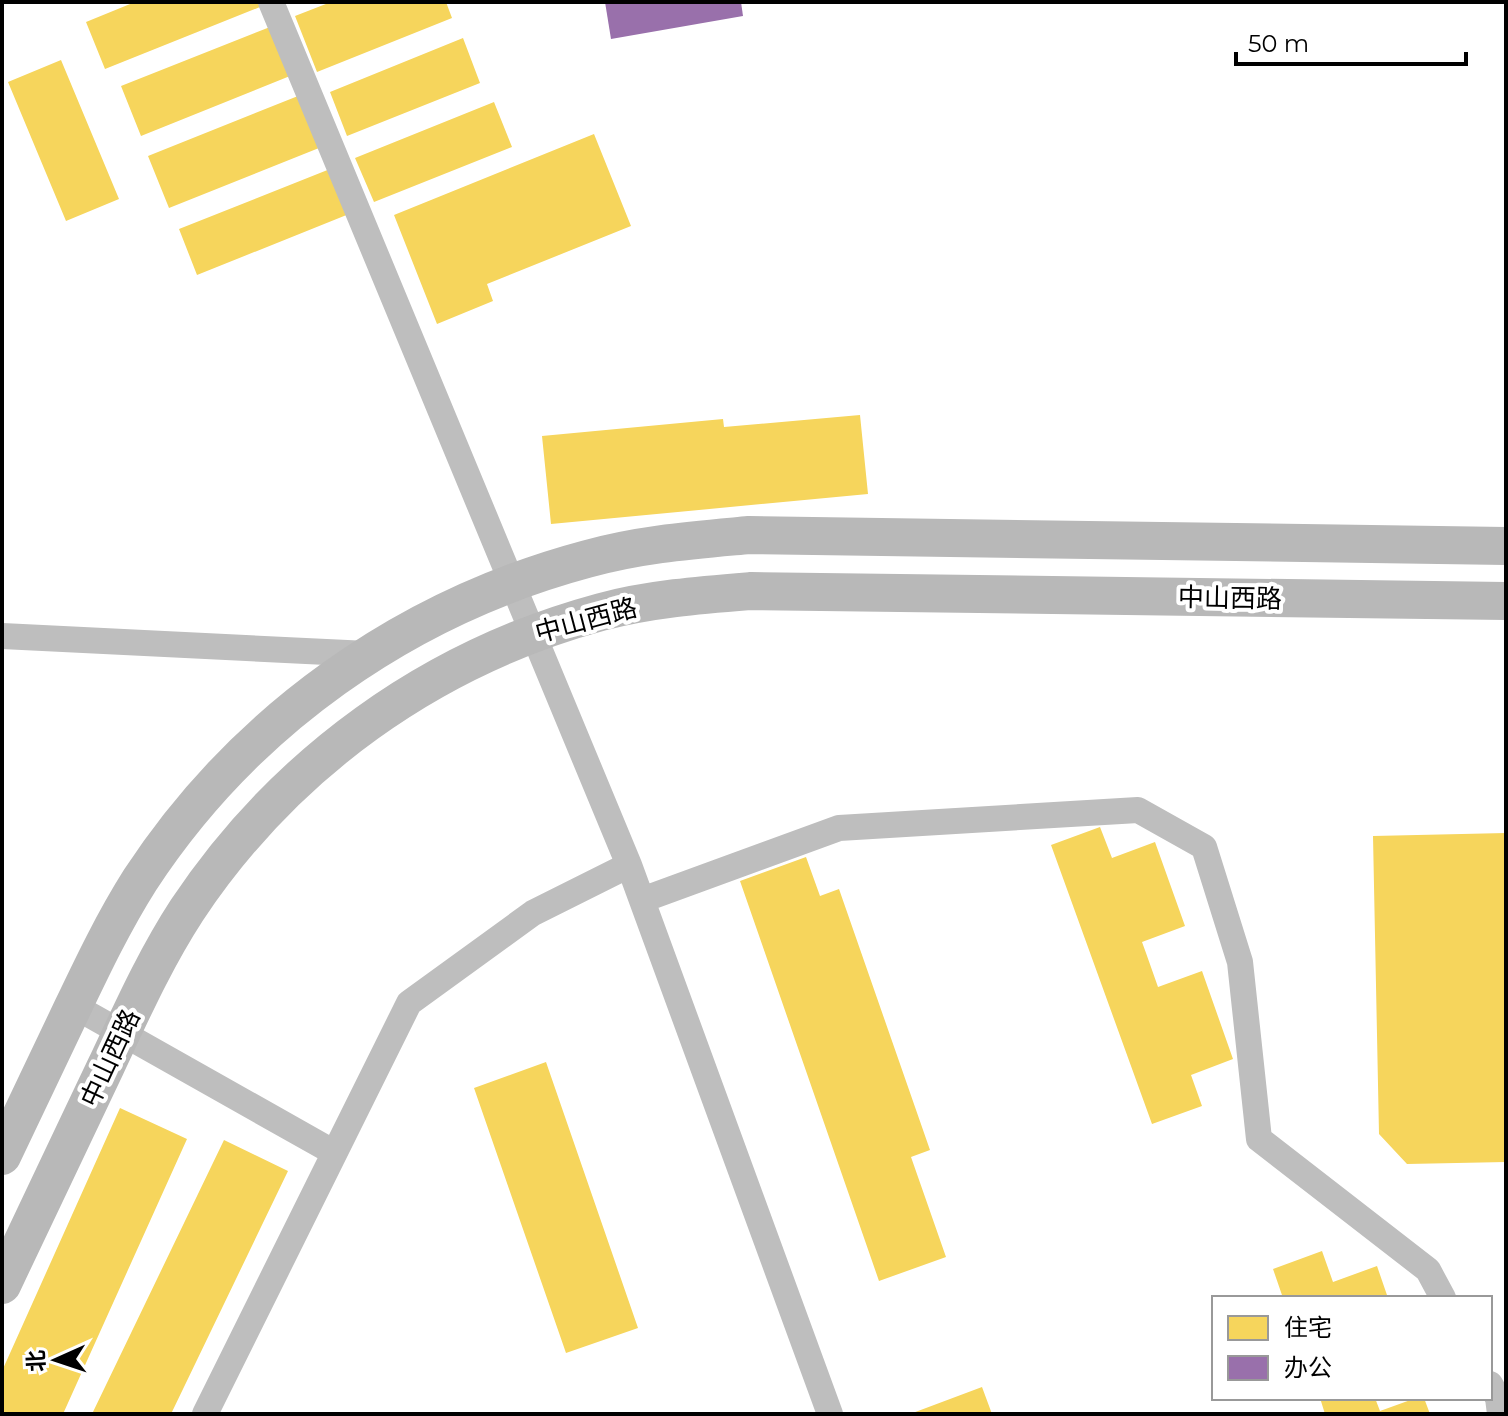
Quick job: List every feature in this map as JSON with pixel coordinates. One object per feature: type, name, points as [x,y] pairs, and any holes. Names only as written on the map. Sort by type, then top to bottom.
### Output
[{"type":"main road","points":[[2,1156],[99,951],[140,881],[187,815],[242,755],[302,701],[368,654],[438,614],[512,582],[589,558],[669,542],[749,535],[1506,546]]},
{"type":"main road","name":"中山西路","points":[[2,1285],[149,975],[186,911],[230,850],[280,794],[336,745],[397,701],[463,664],[531,634],[617,609],[676,597],[751,591],[1506,601]]},
{"type":"street","points":[[271,2],[629,865],[830,1414]]},
{"type":"street","points":[[2,636],[368,654]]},
{"type":"street","points":[[642,900],[839,828],[1138,810],[1204,847],[1240,962],[1259,1139],[1428,1270],[1442,1296]]},
{"type":"street","points":[[205,1414],[409,1003],[533,913],[629,865]]},
{"type":"street","points":[[74,1006],[333,1152]]},
{"type":"street","points":[[1492,1388],[1498,1398],[1500,1414]]},
{"type":"building: 住宅","points":[[135,2],[258,2],[260,7],[105,69],[86,22]]},
{"type":"building: 住宅","points":[[331,2],[446,2],[452,18],[317,72],[295,16]]},
{"type":"building: 住宅","points":[[270,27],[290,76],[141,136],[121,86]]},
{"type":"building: 住宅","points":[[463,38],[480,83],[347,136],[330,92]]},
{"type":"building: 住宅","points":[[61,60],[119,199],[66,221],[8,82]]},
{"type":"building: 住宅","points":[[298,96],[319,148],[169,208],[148,156]]},
{"type":"building: 住宅","points":[[494,102],[512,147],[374,202],[355,158]]},
{"type":"building: 住宅","points":[[594,134],[631,226],[487,284],[493,301],[437,324],[394,215]]},
{"type":"building: 住宅","points":[[330,169],[349,214],[197,275],[179,229]]},
{"type":"building: 住宅","points":[[860,415],[868,494],[551,524],[542,436],[723,419],[724,427]]},
{"type":"building: 住宅","points":[[1100,827],[1112,858],[1155,842],[1185,926],[1142,942],[1158,987],[1202,971],[1233,1059],[1191,1075],[1202,1106],[1152,1124],[1051,845]]},
{"type":"building: 住宅","points":[[1506,833],[1506,1162],[1407,1164],[1379,1134],[1373,836]]},
{"type":"building: 住宅","points":[[806,857],[820,896],[839,889],[930,1150],[911,1157],[946,1257],[879,1281],[740,881]]},
{"type":"building: 住宅","points":[[546,1062],[638,1328],[566,1353],[474,1088]]},
{"type":"building: 住宅","points":[[120,1108],[187,1139],[63,1414],[2,1414],[2,1371]]},
{"type":"building: 住宅","points":[[224,1140],[288,1171],[171,1414],[92,1414]]},
{"type":"building: 住宅","points":[[1322,1251],[1333,1282],[1377,1266],[1387,1296],[1282,1296],[1273,1269]]},
{"type":"building: 住宅","points":[[982,1387],[992,1414],[910,1414]]},
{"type":"building: 住宅","points":[[1321,1400],[1376,1400],[1380,1411],[1410,1400],[1425,1400],[1430,1414],[1325,1414]]},
{"type":"building: 办公","points":[[605,2],[741,2],[743,16],[611,39]]}]
